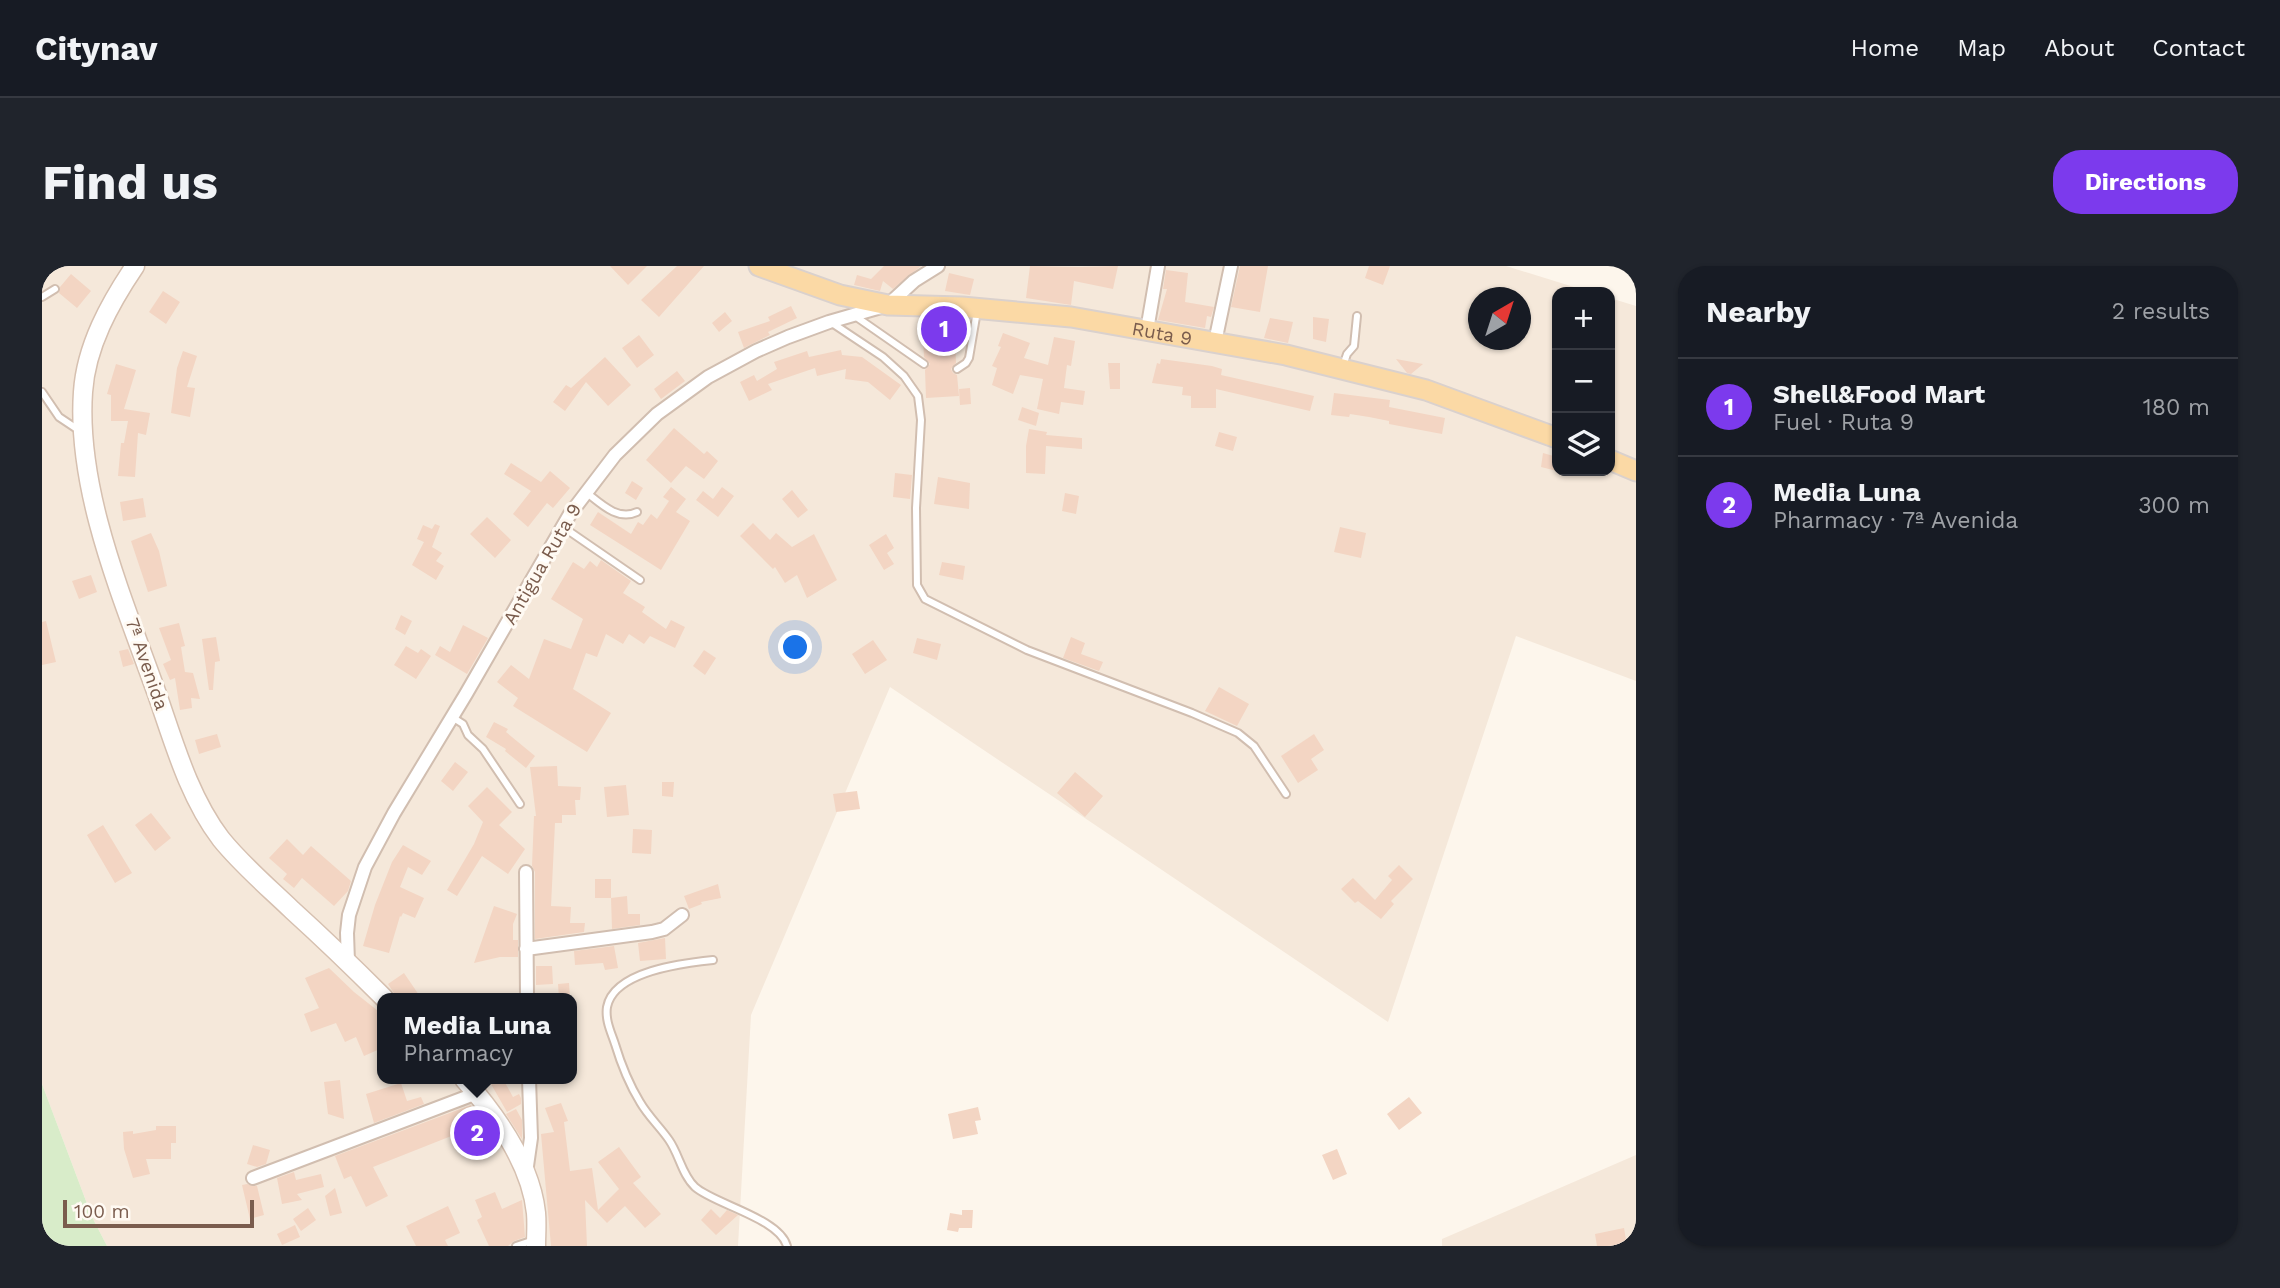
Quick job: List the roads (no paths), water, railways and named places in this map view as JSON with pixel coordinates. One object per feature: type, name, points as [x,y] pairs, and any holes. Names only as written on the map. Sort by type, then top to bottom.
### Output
[{"type":"main road","name":"7ª Avenida","points":[[135,266],[98,331],[89,355],[83,390],[82,432],[93,496],[111,559],[186,776],[204,813],[234,855],[379,993]]},
{"type":"main road","name":"Ruta 9","points":[[759,266],[840,295],[888,305],[1071,317],[1342,368],[1426,390],[1552,436]]},
{"type":"main road","points":[[1615,462],[1636,471]]},
{"type":"main road","points":[[469,1084],[497,1120],[525,1175],[536,1211],[536,1243]]},
{"type":"street","points":[[888,305],[914,281],[938,266]]},
{"type":"street","points":[[1147,330],[1158,266]]},
{"type":"street","points":[[1215,342],[1231,266]]},
{"type":"street","name":"Antigua Ruta 9","points":[[348,962],[349,915],[365,867],[394,813],[585,492],[633,436],[657,414],[708,377],[756,351],[829,322],[888,305]]},
{"type":"street","points":[[526,872],[527,993]]},
{"type":"street","points":[[526,948],[652,932],[664,929],[682,915]]},
{"type":"street","points":[[525,1175],[531,1138],[529,1084]]},
{"type":"street","points":[[253,1178],[477,1093]]},
{"type":"lane","points":[[42,297],[55,289]]},
{"type":"lane","points":[[957,369],[969,358],[977,309]]},
{"type":"lane","points":[[854,314],[924,364]]},
{"type":"lane","points":[[1342,368],[1347,354],[1354,346],[1357,316]]},
{"type":"lane","points":[[829,322],[883,357],[904,376],[918,396],[921,420],[916,508],[917,585],[925,599],[1027,650],[1238,733],[1254,746],[1286,794]]},
{"type":"lane","points":[[42,392],[59,417],[82,432]]},
{"type":"lane","points":[[585,492],[618,514],[631,515],[637,512]]},
{"type":"lane","points":[[562,527],[640,580]]},
{"type":"lane","points":[[452,717],[463,724],[468,736],[483,749],[520,804]]},
{"type":"lane","points":[[713,960],[686,962],[635,978],[614,993],[609,1002],[607,1018],[629,1081],[640,1103],[669,1140],[690,1181],[707,1194],[754,1217],[779,1234],[787,1246]]},
{"type":"lane","points":[[516,1246],[536,1243]]},
{"type":"place","name":"Shell&Food Mart","points":[[944,329]]},
{"type":"place","name":"Media Luna","points":[[477,1133]]}]
